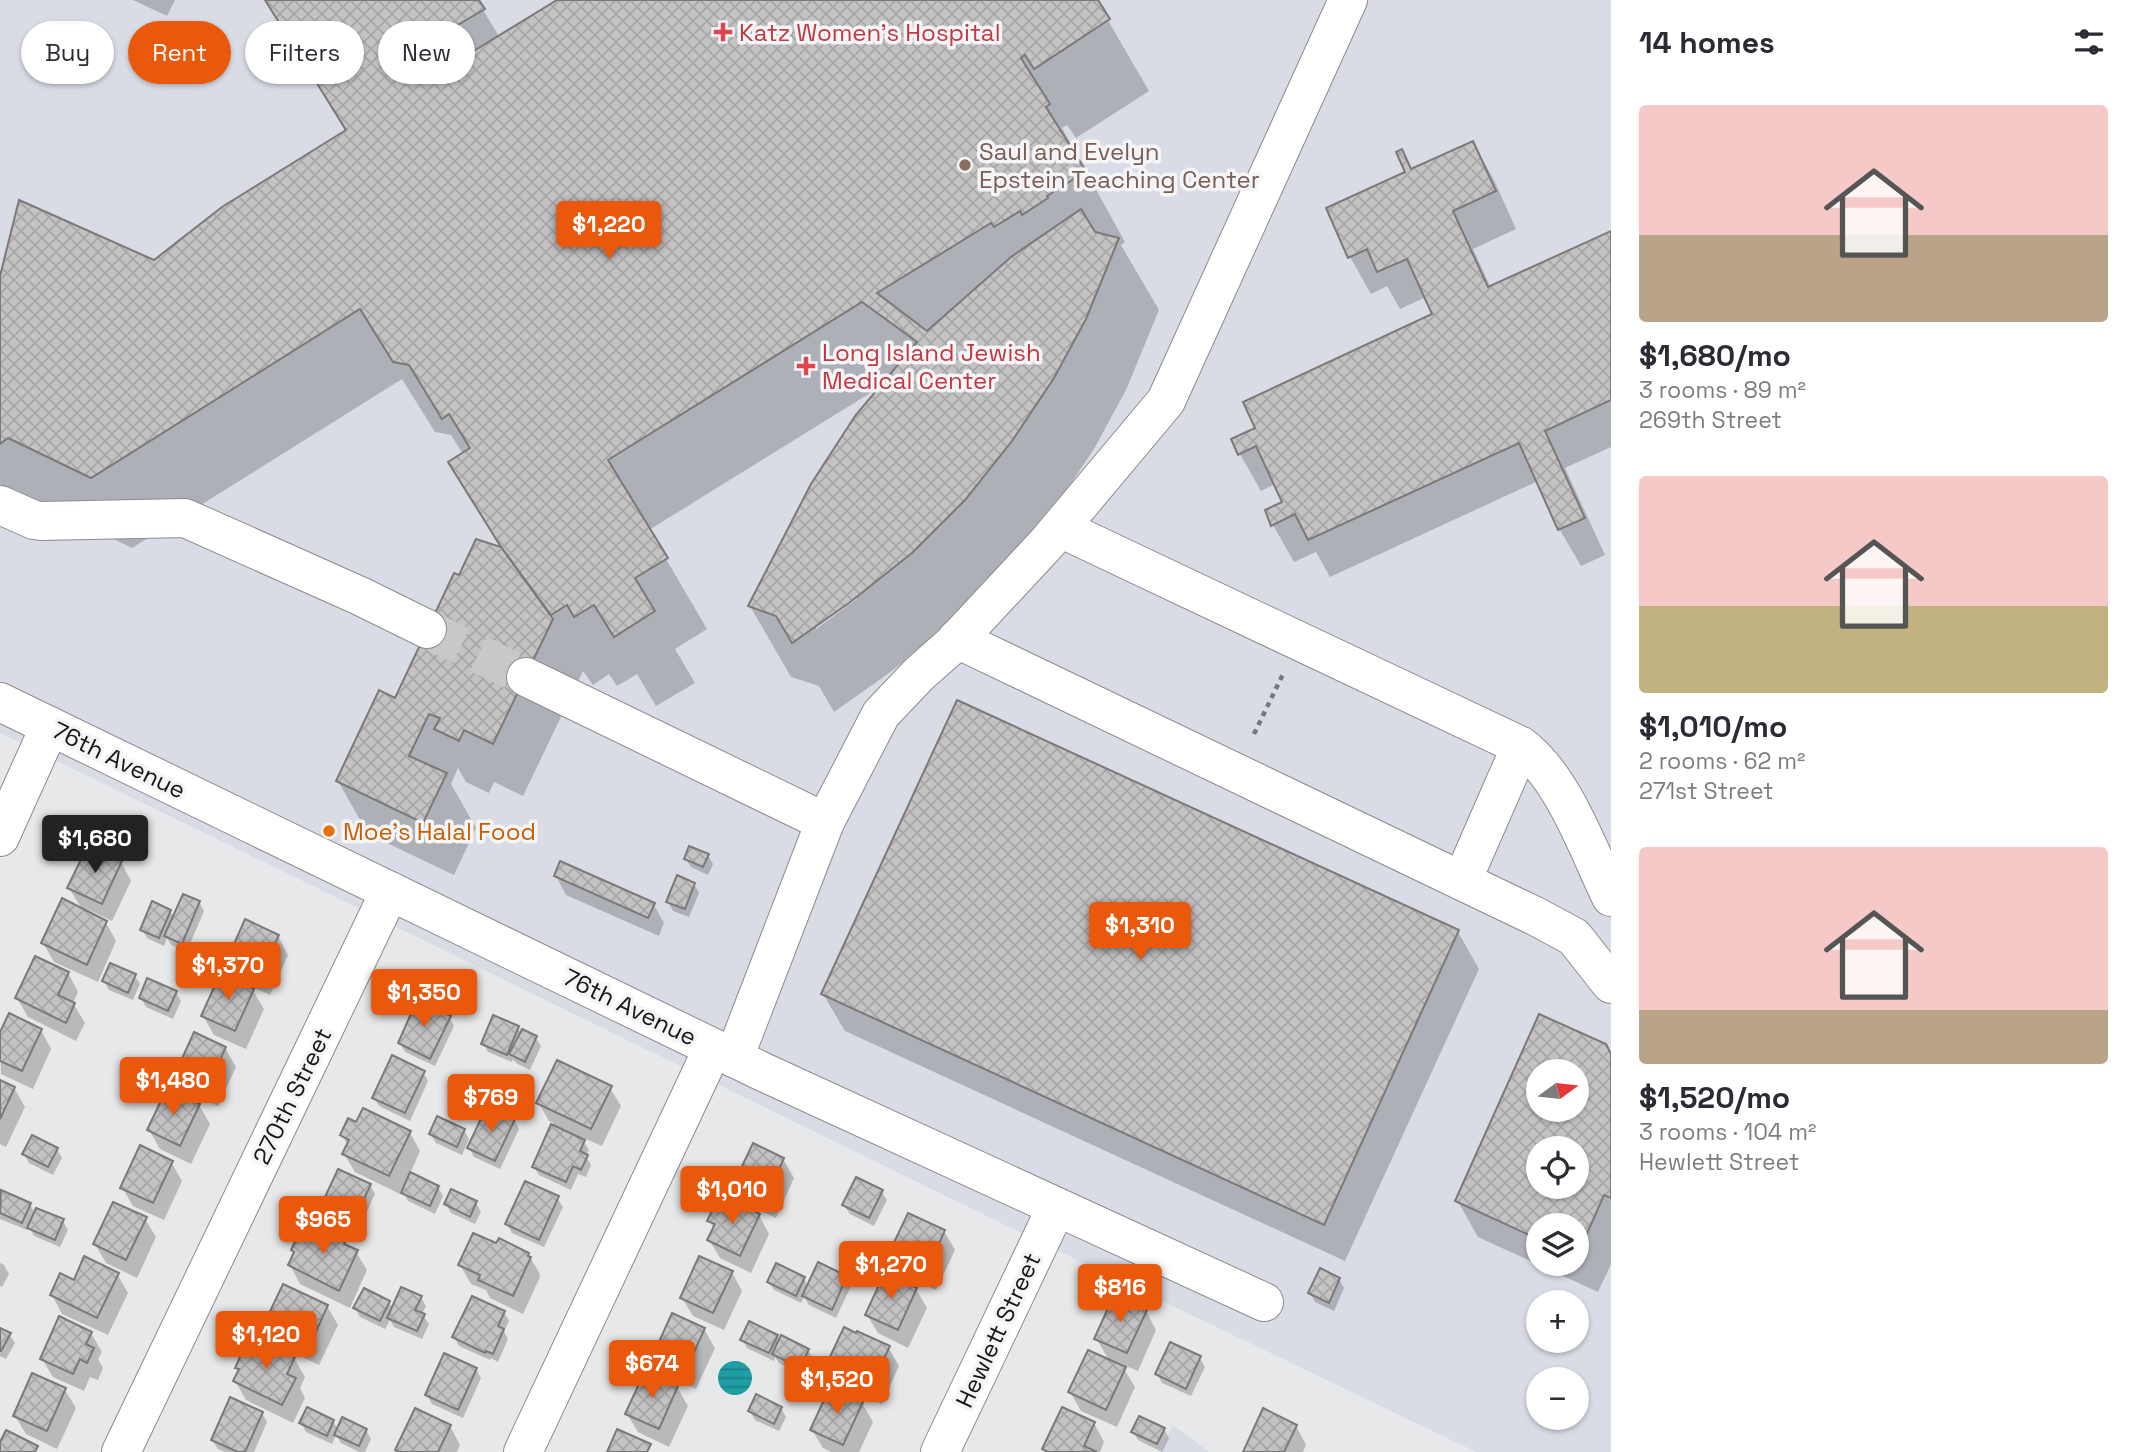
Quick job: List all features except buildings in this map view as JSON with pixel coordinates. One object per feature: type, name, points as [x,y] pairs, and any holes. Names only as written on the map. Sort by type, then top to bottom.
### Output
[{"type":"street","points":[[523,1452],[723,1053],[825,822],[881,714],[957,639],[1060,528],[1166,401],[1348,0]]},
{"type":"street","points":[[0,505],[41,521],[185,518],[427,629]]},
{"type":"street","points":[[1060,528],[1521,746],[1537,757],[1554,779],[1611,897]]},
{"type":"street","points":[[957,639],[1574,937],[1611,984]]},
{"type":"street","points":[[526,677],[825,822]]},
{"type":"street","name":"76th Avenue","points":[[0,702],[723,1053],[1264,1302]]},
{"type":"street","points":[[0,837],[50,726]]},
{"type":"street","points":[[1462,881],[1521,746]]},
{"type":"street","name":"270th Street","points":[[121,1452],[390,891]]},
{"type":"street","name":"Hewlett Street","points":[[940,1452],[1056,1208]]},
{"type":"path","points":[[1254,734],[1285,670]]},
{"type":"shaded area","name":"Long Island Jewish Medical Center","points":[[0,0],[1611,0],[1611,1452],[1476,1452],[1040,1242],[0,733]]},
{"type":"shaded area","points":[[1173,1425],[1209,1452],[1161,1452]]},
{"type":"water","points":[[735,1361],[747,1366],[752,1378],[747,1390],[735,1395],[723,1390],[718,1378],[723,1366]]},
{"type":"tunnel","points":[[427,629],[526,677]]},
{"type":"place","name":"Katz Women's Hospital","points":[[723,32]]},
{"type":"place","name":"Saul and Evelyn Epstein Teaching Center","points":[[965,165]]},
{"type":"place","name":"Long Island Jewish Medical Center","points":[[806,366]]},
{"type":"place","name":"Moe's Halal Food","points":[[329,831]]}]
